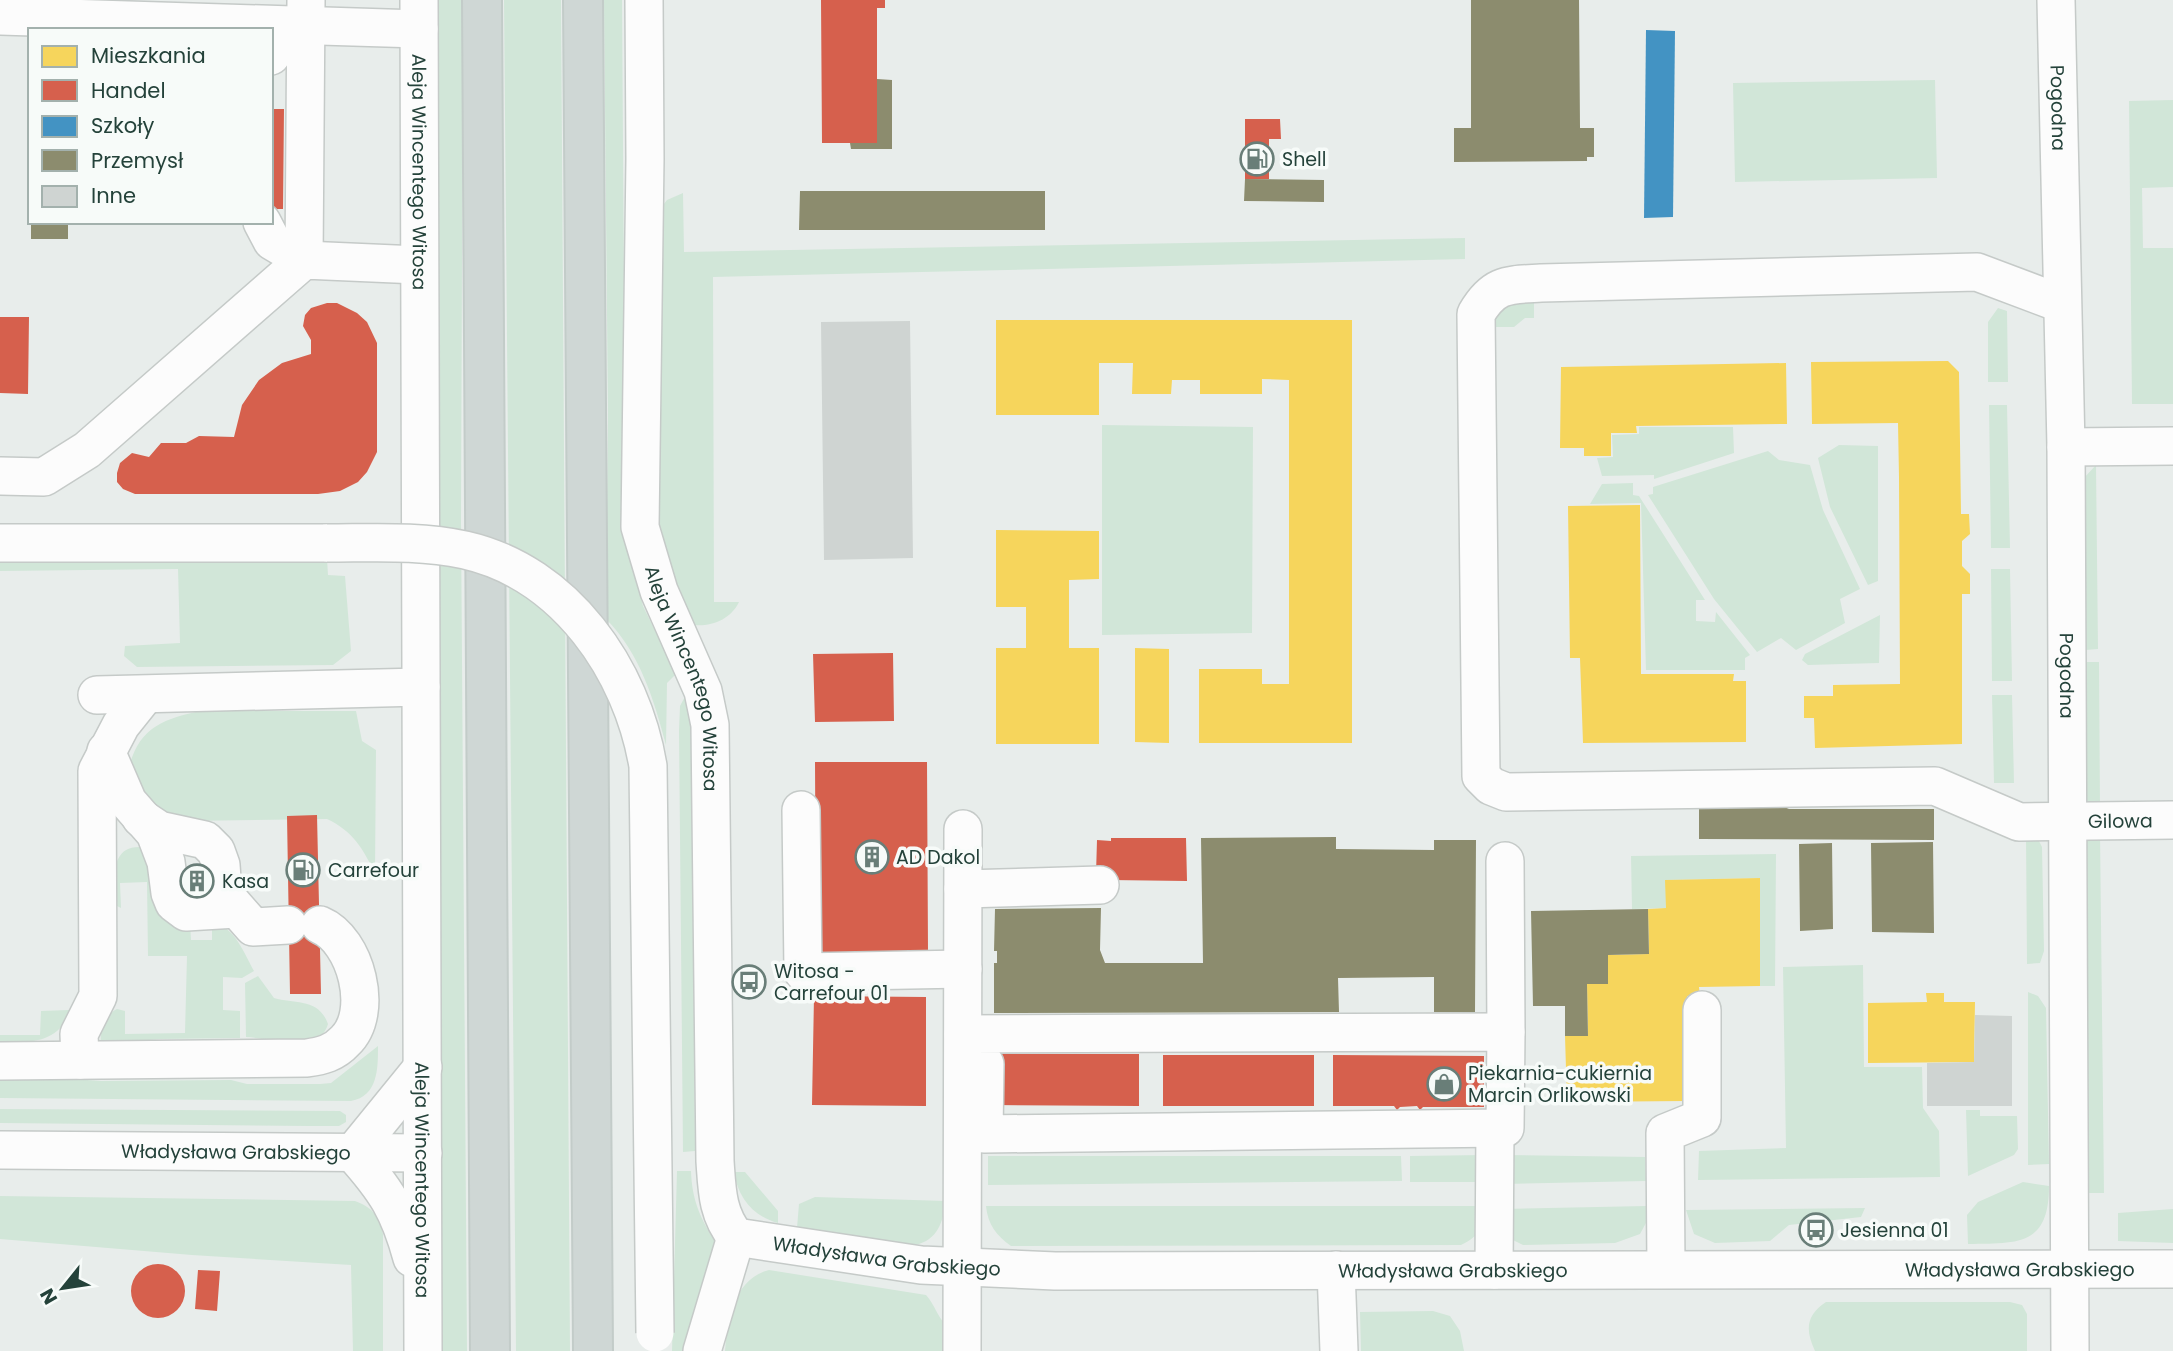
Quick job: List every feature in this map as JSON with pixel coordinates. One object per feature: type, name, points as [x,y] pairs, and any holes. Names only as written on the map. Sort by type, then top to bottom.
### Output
[{"type":"main road","points":[[482,0],[490,1351]]},
{"type":"main road","points":[[583,0],[593,1351]]},
{"type":"street","name":"Aleja Wincentego Witosa","points":[[644,0],[645,159],[640,527],[659,591],[703,691],[710,725],[715,1161],[719,1207],[724,1223],[736,1237]]},
{"type":"street","name":"Pogodna","points":[[2056,0],[2066,447],[2070,1351]]},
{"type":"street","points":[[0,16],[85,9],[419,15]]},
{"type":"street","points":[[273,52],[306,13]]},
{"type":"street","points":[[0,476],[44,477],[87,450],[304,260],[306,13]]},
{"type":"street","name":"Aleja Wincentego Witosa","points":[[419,15],[424,1351]]},
{"type":"street","points":[[262,224],[272,241],[304,260],[418,265]]},
{"type":"street","name":"Gilowa","points":[[2063,304],[1977,272],[1541,283],[1505,285],[1487,295],[1476,314],[1481,775],[1491,786],[1506,792],[1935,786],[2019,822],[2173,820]]},
{"type":"street","points":[[2066,447],[2173,446]]},
{"type":"street","points":[[0,543],[327,542],[434,545],[474,552],[506,565],[551,592],[590,632],[616,671],[636,712],[648,766],[654,1342]]},
{"type":"street","points":[[97,695],[421,687]]},
{"type":"street","points":[[80,1060],[79,1034],[98,996],[97,771],[121,725],[145,695]]},
{"type":"street","points":[[106,751],[128,802],[155,833],[162,847],[170,893],[180,909],[186,912],[236,909]]},
{"type":"street","points":[[801,810],[803,972],[963,969]]},
{"type":"street","points":[[0,1060],[307,1058],[327,1055],[346,1041],[355,1027],[359,1009],[356,973],[341,938],[304,925],[253,927],[223,893],[221,865],[216,852],[205,840],[159,830],[141,818]]},
{"type":"street","points":[[962,1351],[963,829]]},
{"type":"street","points":[[985,1064],[984,1134],[1505,1128],[1505,861]]},
{"type":"street","points":[[963,889],[1100,886]]},
{"type":"street","points":[[1666,1269],[1665,1133],[1702,1118],[1702,1010]]},
{"type":"street","points":[[963,1034],[1506,1032]]},
{"type":"street","points":[[353,1153],[423,1068]]},
{"type":"street","points":[[1494,1270],[1495,1128]]},
{"type":"street","name":"Władysława Grabskiego","points":[[0,1150],[353,1153],[381,1185],[401,1217],[423,1296]]},
{"type":"street","points":[[353,1153],[423,1153]]},
{"type":"street","name":"Władysława Grabskiego","points":[[736,1237],[962,1268],[2173,1269]]},
{"type":"street","points":[[702,1351],[736,1237]]},
{"type":"street","points":[[1336,1270],[1339,1351]]},
{"type":"green space","points":[[436,0],[463,0],[461,522],[467,1351],[440,1351]]},
{"type":"green space","points":[[504,0],[561,0],[570,1351],[516,1351]]},
{"type":"green space","points":[[604,0],[622,0],[625,434],[636,577],[643,606],[676,674],[667,683],[666,745],[651,694],[637,662],[618,632],[606,619],[608,418]]},
{"type":"green space","points":[[1935,80],[1937,178],[1735,182],[1733,83]]},
{"type":"green space","points":[[2173,100],[2173,187],[2142,188],[2143,248],[2173,248],[2173,404],[2132,404],[2129,101]]},
{"type":"green space","points":[[683,193],[684,252],[1465,238],[1465,259],[713,277],[714,602],[739,602],[731,613],[720,621],[693,625],[658,556],[659,210],[667,200]]},
{"type":"green space","points":[[1534,294],[1534,318],[1525,318],[1514,327],[1487,327],[1493,302]]},
{"type":"green space","points":[[1998,308],[2007,311],[2008,382],[1988,382],[1988,322]]},
{"type":"green space","points":[[1989,405],[2007,405],[2010,548],[1991,548]]},
{"type":"green space","points":[[1102,425],[1253,427],[1252,633],[1102,635]]},
{"type":"green space","points":[[1639,427],[1733,427],[1734,453],[1654,479],[1654,475],[1602,476],[1597,458],[1613,457],[1612,435],[1639,434]]},
{"type":"green space","points":[[1839,445],[1878,446],[1878,581],[1868,585],[1830,507],[1818,458]]},
{"type":"green space","points":[[1768,451],[1779,460],[1810,465],[1823,510],[1860,589],[1840,599],[1845,623],[1796,650],[1781,638],[1757,652],[1714,599],[1648,495],[1653,494],[1653,487]]},
{"type":"green space","points":[[2096,465],[2098,649],[2085,650],[2084,478]]},
{"type":"green space","points":[[1633,483],[1633,495],[1639,496],[1705,600],[1696,600],[1696,621],[1715,622],[1716,612],[1750,655],[1745,658],[1745,670],[1646,670],[1641,503],[1590,504],[1602,484]]},
{"type":"green space","points":[[0,559],[327,559],[328,575],[345,576],[351,651],[333,665],[137,667],[124,656],[125,646],[180,643],[178,569],[0,571]]},
{"type":"green space","points":[[1991,569],[2010,569],[2012,681],[1992,681]]},
{"type":"green space","points":[[1880,615],[1879,663],[1808,665],[1802,660],[1805,654]]},
{"type":"green space","points":[[2085,662],[2099,662],[2100,810],[2091,808],[2087,801]]},
{"type":"green space","points":[[688,691],[692,735],[695,1151],[683,1152],[679,731],[680,706]]},
{"type":"green space","points":[[1992,695],[2012,695],[2014,783],[1994,783]]},
{"type":"green space","points":[[201,711],[356,711],[362,741],[376,750],[375,873],[356,842],[344,829],[327,819],[184,821],[173,819],[156,808],[144,793],[130,764],[134,751],[140,741],[156,726]]},
{"type":"green space","points":[[2086,832],[2100,832],[2104,1193],[2089,1193]]},
{"type":"green space","points":[[2026,835],[2038,839],[2042,847],[2044,951],[2040,963],[2027,964]]},
{"type":"green space","points":[[139,847],[145,848],[190,923],[191,940],[212,940],[212,923],[220,925],[238,941],[254,971],[242,978],[223,977],[223,1010],[240,1011],[240,1038],[160,1039],[105,1044],[101,1042],[104,1023],[117,1009],[125,1011],[125,1034],[185,1033],[187,956],[148,956],[147,882],[120,883],[121,908],[115,905],[114,877],[118,860],[122,853]]},
{"type":"green space","points":[[1776,854],[1775,986],[1759,986],[1759,878],[1666,880],[1666,908],[1632,909],[1631,856]]},
{"type":"green space","points":[[1863,965],[1864,1067],[1922,1067],[1923,1108],[1939,1131],[1940,1177],[1698,1180],[1699,1151],[1786,1148],[1783,967]]},
{"type":"green space","points":[[258,976],[274,998],[306,1004],[319,1010],[328,1024],[323,1034],[304,1043],[246,1037],[245,983]]},
{"type":"green space","points":[[2028,992],[2038,996],[2046,1008],[2049,1164],[2028,1165]]},
{"type":"green space","points":[[41,1011],[72,1012],[65,1022],[50,1036],[33,1041],[0,1042],[0,1035],[40,1035]]},
{"type":"green space","points":[[378,1046],[375,1080],[367,1094],[351,1101],[0,1098],[0,1074],[101,1081],[231,1080],[247,1084],[331,1083]]},
{"type":"green space","points":[[0,1109],[340,1111],[346,1115],[346,1122],[339,1126],[0,1123]]},
{"type":"green space","points":[[1966,1110],[1980,1110],[1980,1116],[2017,1116],[2018,1149],[2014,1155],[1968,1176]]},
{"type":"green space","points":[[1485,1155],[1485,1182],[1410,1182],[1410,1156]]},
{"type":"green space","points":[[1505,1155],[1645,1157],[1646,1181],[1505,1184]]},
{"type":"green space","points":[[988,1156],[1401,1156],[1402,1181],[988,1185]]},
{"type":"green space","points":[[677,1171],[691,1171],[698,1208],[716,1243],[686,1351],[672,1351]]},
{"type":"green space","points":[[734,1172],[745,1172],[778,1211],[778,1223],[761,1216],[748,1205],[739,1190]]},
{"type":"green space","points":[[2023,1182],[2049,1186],[2048,1206],[2036,1231],[2027,1238],[2015,1241],[1968,1244],[1967,1215],[1978,1202]]},
{"type":"green space","points":[[0,1196],[355,1201],[374,1213],[383,1234],[383,1351],[353,1351],[351,1265],[0,1239]]},
{"type":"green space","points":[[815,1197],[946,1201],[938,1229],[929,1239],[915,1245],[797,1228],[799,1204]]},
{"type":"green space","points":[[986,1206],[1484,1206],[1479,1230],[1473,1238],[1461,1245],[1011,1246],[994,1229]]},
{"type":"green space","points":[[1646,1206],[1647,1221],[1640,1234],[1615,1243],[1523,1245],[1511,1239],[1504,1209]]},
{"type":"green space","points":[[1865,1208],[1861,1217],[1789,1225],[1770,1241],[1715,1243],[1694,1234],[1686,1210]]},
{"type":"green space","points":[[2173,1209],[2173,1243],[2118,1241],[2118,1213]]},
{"type":"green space","points":[[769,1270],[926,1295],[946,1325],[946,1351],[725,1351],[731,1314],[740,1291],[757,1275]]},
{"type":"green space","points":[[1826,1302],[2010,1302],[2022,1305],[2027,1314],[2027,1351],[1815,1351],[1809,1324],[1814,1312]]},
{"type":"green space","points":[[1433,1311],[1450,1316],[1460,1331],[1464,1351],[1361,1351],[1360,1312]]},
{"type":"building: Mieszkania","points":[[996,320],[1352,320],[1352,743],[1199,743],[1199,669],[1262,669],[1262,684],[1289,684],[1289,380],[1262,379],[1262,394],[1200,394],[1200,380],[1172,380],[1171,394],[1132,394],[1133,363],[1099,363],[1099,415],[996,415]]},
{"type":"building: Mieszkania","points":[[1948,361],[1959,372],[1961,514],[1969,514],[1970,534],[1962,541],[1962,566],[1970,574],[1970,594],[1962,594],[1962,744],[1815,748],[1814,718],[1804,718],[1804,696],[1833,696],[1833,685],[1900,684],[1899,477],[1898,423],[1812,424],[1811,362]]},
{"type":"building: Mieszkania","points":[[1786,363],[1787,424],[1636,426],[1637,433],[1611,433],[1611,456],[1584,456],[1584,448],[1560,448],[1561,367]]},
{"type":"building: Mieszkania","points":[[1640,505],[1641,674],[1734,674],[1733,681],[1746,681],[1746,742],[1583,743],[1580,658],[1570,658],[1568,506]]},
{"type":"building: Mieszkania","points":[[996,530],[1099,531],[1099,579],[1069,580],[1069,648],[1099,648],[1099,744],[996,744],[996,648],[1026,648],[1026,607],[996,607]]},
{"type":"building: Mieszkania","points":[[1135,648],[1169,649],[1169,743],[1135,742]]},
{"type":"building: Mieszkania","points":[[1760,878],[1760,986],[1699,987],[1700,996],[1687,996],[1687,1101],[1567,1102],[1565,1036],[1588,1036],[1587,984],[1608,984],[1608,955],[1649,954],[1648,909],[1666,908],[1665,880]]},
{"type":"building: Mieszkania","points":[[1926,993],[1944,993],[1944,1002],[1975,1002],[1974,1062],[1868,1063],[1868,1003],[1927,1002]]},
{"type":"building: Handel","points":[[821,0],[885,0],[885,8],[877,8],[877,143],[822,143]]},
{"type":"building: Handel","points":[[273,109],[284,109],[283,209],[273,209]]},
{"type":"building: Handel","name":"Shell","points":[[1245,119],[1280,119],[1281,139],[1269,139],[1269,179],[1245,179]]},
{"type":"building: Handel","points":[[337,303],[357,313],[367,322],[377,343],[377,452],[367,472],[358,482],[340,491],[318,494],[135,494],[123,489],[117,482],[117,473],[120,463],[132,453],[149,457],[161,443],[186,443],[199,436],[234,437],[242,405],[259,380],[282,363],[311,354],[311,340],[303,326],[305,315],[311,308]]},
{"type":"building: Handel","points":[[0,317],[29,317],[28,394],[0,393]]},
{"type":"building: Handel","points":[[893,653],[894,721],[815,722],[813,654]]},
{"type":"building: Handel","name":"AD Dakol","points":[[815,762],[927,762],[928,952],[816,952]]},
{"type":"building: Handel","name":"Carrefour","points":[[317,815],[321,994],[290,994],[287,816]]},
{"type":"building: Handel","points":[[1111,838],[1186,838],[1187,881],[1110,880],[1096,874],[1097,840],[1111,841]]},
{"type":"building: Handel","name":"Kasa","points":[[184,875],[210,875],[210,887],[184,888]]},
{"type":"building: Handel","points":[[814,996],[926,997],[926,1106],[812,1105]]},
{"type":"building: Handel","points":[[993,1054],[1139,1054],[1139,1106],[992,1105]]},
{"type":"building: Handel","points":[[1163,1055],[1314,1055],[1314,1106],[1163,1106]]},
{"type":"building: Handel","points":[[1333,1055],[1484,1056],[1484,1107],[1423,1107],[1420,1110],[1417,1106],[1400,1107],[1397,1110],[1394,1106],[1333,1106]]},
{"type":"building: Handel","points":[[163,1264],[173,1268],[181,1276],[185,1291],[181,1306],[173,1314],[153,1318],[143,1314],[135,1306],[131,1286],[135,1276],[143,1268]]},
{"type":"building: Handel","points":[[198,1270],[220,1271],[217,1311],[195,1309]]},
{"type":"building: Szkoły","points":[[1646,30],[1675,31],[1673,217],[1644,218]]},
{"type":"building: Przemysł","points":[[1471,0],[1579,0],[1580,128],[1594,128],[1594,157],[1587,157],[1587,161],[1454,162],[1454,128],[1471,128]]},
{"type":"building: Przemysł","points":[[877,79],[892,80],[892,149],[851,149],[850,143],[877,143]]},
{"type":"building: Przemysł","points":[[1245,179],[1324,180],[1324,202],[1244,201]]},
{"type":"building: Przemysł","points":[[800,191],[1045,191],[1045,230],[799,230]]},
{"type":"building: Przemysł","points":[[31,224],[68,224],[68,239],[31,239]]},
{"type":"building: Przemysł","points":[[1769,801],[1789,809],[1934,809],[1934,840],[1699,839],[1699,808],[1754,808]]},
{"type":"building: Przemysł","points":[[1336,837],[1336,849],[1434,850],[1434,840],[1476,840],[1475,1012],[1434,1012],[1434,977],[1338,978],[1339,1012],[994,1013],[994,963],[997,963],[997,951],[994,951],[995,909],[1101,908],[1100,950],[1105,963],[1203,963],[1201,838]]},
{"type":"building: Przemysł","points":[[1933,842],[1934,933],[1872,932],[1871,843]]},
{"type":"building: Przemysł","points":[[1832,843],[1833,929],[1800,931],[1799,844]]},
{"type":"building: Przemysł","points":[[1648,909],[1649,954],[1608,955],[1608,984],[1587,984],[1588,1036],[1565,1036],[1565,1006],[1533,1006],[1531,911]]},
{"type":"building: Inne","points":[[910,321],[913,558],[824,560],[821,322]]},
{"type":"building: Inne","points":[[1975,1015],[2012,1016],[2012,1106],[1927,1106],[1927,1063],[1974,1062]]},
{"type":"place","name":"Shell","points":[[1257,159]]},
{"type":"place","name":"AD Dakol","points":[[872,857]]},
{"type":"place","name":"Carrefour","points":[[303,870]]},
{"type":"place","name":"Kasa","points":[[197,881]]},
{"type":"place","name":"Witosa - Carrefour 01","points":[[749,982]]},
{"type":"place","name":"Piekarnia-cukiernia Marcin Orlikowski","points":[[1444,1084]]},
{"type":"place","name":"Jesienna 01","points":[[1816,1230]]}]
